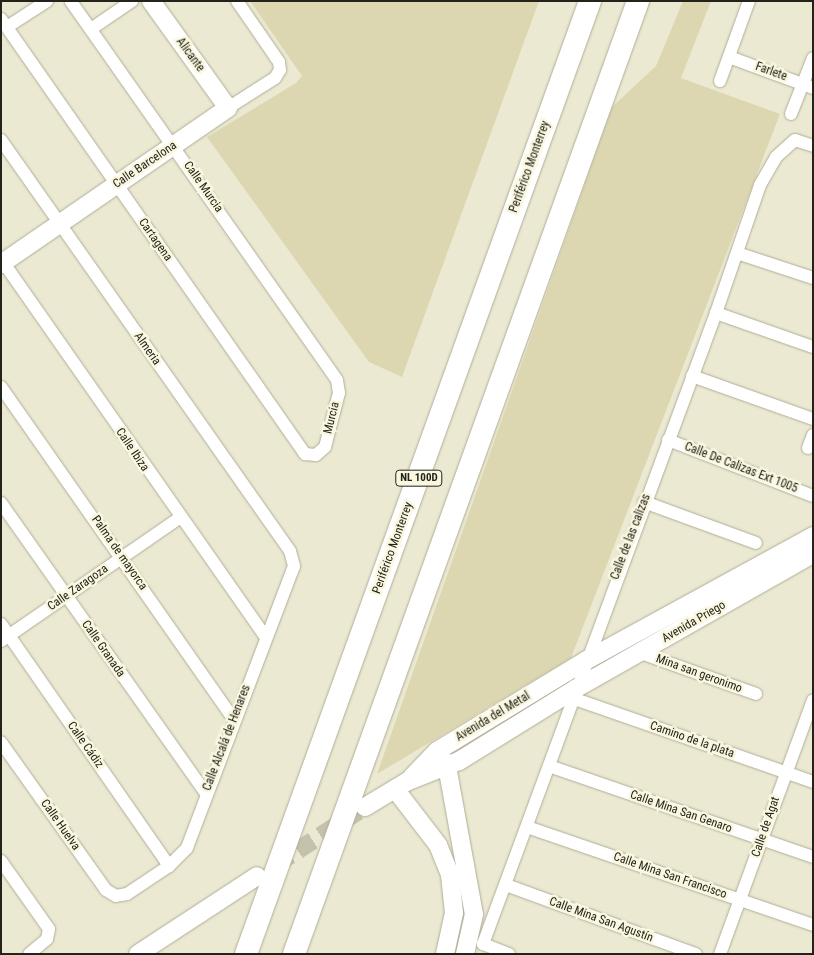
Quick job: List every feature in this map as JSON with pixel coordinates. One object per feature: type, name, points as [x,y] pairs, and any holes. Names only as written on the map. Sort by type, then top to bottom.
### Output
[{"type":"highway","name":"Periférico Monterrey","points":[[246,954],[590,1]]},
{"type":"highway","name":"NL 100D","points":[[294,954],[638,1]]},
{"type":"street","points":[[4,23],[47,1]]},
{"type":"street","name":"Calle Murcia","points":[[71,1],[334,374]]},
{"type":"street","points":[[91,29],[132,1]]},
{"type":"street","name":"Alicante","points":[[151,1],[228,108]]},
{"type":"street","name":"Calle Barcelona","points":[[2,262],[275,78],[280,70],[279,62],[237,1]]},
{"type":"street","points":[[720,82],[749,1]]},
{"type":"street","name":"Cartagena","points":[[4,23],[305,454],[312,456]]},
{"type":"street","name":"Farlete","points":[[729,57],[808,86]]},
{"type":"street","points":[[792,114],[808,86],[813,58]]},
{"type":"street","name":"Almeria","points":[[1,140],[58,224],[294,558]]},
{"type":"street","name":"Calle de las calizas","points":[[488,948],[506,885],[585,661],[716,313],[767,170],[795,140],[813,146]]},
{"type":"street","points":[[737,253],[813,278]]},
{"type":"street","name":"Calle Ibiza","points":[[2,262],[179,518],[266,638]]},
{"type":"street","points":[[716,313],[813,347]]},
{"type":"street","name":"Murcia","points":[[312,456],[325,447],[339,393],[334,374]]},
{"type":"street","points":[[692,376],[813,419]]},
{"type":"street","name":"Palma de mayorca","points":[[1,387],[123,558],[234,720]]},
{"type":"street","points":[[808,448],[813,435]]},
{"type":"street","name":"Calle De Calizas Ext 1005","points":[[668,440],[813,496]]},
{"type":"street","points":[[644,502],[756,543]]},
{"type":"street","name":"Calle Granada","points":[[1,503],[206,794]]},
{"type":"street","name":"Calle Zaragoza","points":[[5,638],[179,518]]},
{"type":"street","name":"Avenida Priego","points":[[585,661],[809,551]]},
{"type":"street","name":"Avenida Priego","points":[[574,694],[809,551]]},
{"type":"street","name":"Calle Alcalá de Henares","points":[[127,894],[169,866],[187,848],[234,720],[293,575],[294,558]]},
{"type":"street","name":"Calle Cádiz","points":[[1,624],[5,638],[169,866]]},
{"type":"street","name":"Mina san geronimo","points":[[641,653],[756,694]]},
{"type":"street","name":"Avenida del Metal","points":[[401,785],[437,751],[585,661]]},
{"type":"street","name":"Avenida del Metal","points":[[366,807],[401,785],[447,766],[574,694]]},
{"type":"street","name":"Camino de la plata","points":[[574,694],[813,782]]},
{"type":"street","name":"Calle de Agat","points":[[720,954],[762,840],[784,772],[810,715],[813,700]]},
{"type":"street","name":"Calle Huelva","points":[[1,742],[106,890],[116,896],[127,894]]},
{"type":"street","points":[[437,751],[447,766],[474,914],[465,954]]},
{"type":"street","name":"Calle Mina San Genaro","points":[[549,766],[813,857]]},
{"type":"street","points":[[401,785],[441,853],[450,875],[454,913],[445,954]]},
{"type":"street","name":"Calle Mina San Francisco","points":[[527,827],[813,925]]},
{"type":"street","points":[[441,853],[462,846]]},
{"type":"street","points":[[1,862],[49,929],[47,940],[29,954]]},
{"type":"street","points":[[138,954],[257,876]]},
{"type":"street","name":"Calle Mina San Agustín","points":[[506,885],[696,954]]},
{"type":"street","points":[[488,948],[509,954]]},
{"type":"shaded area","points":[[250,1],[539,1],[402,377],[369,362],[207,137],[296,83],[302,76]]},
{"type":"shaded area","points":[[683,1],[711,1],[681,78],[780,114],[571,658],[377,774],[612,107],[656,66]]},
{"type":"tunnel","points":[[275,865],[365,807]]}]
